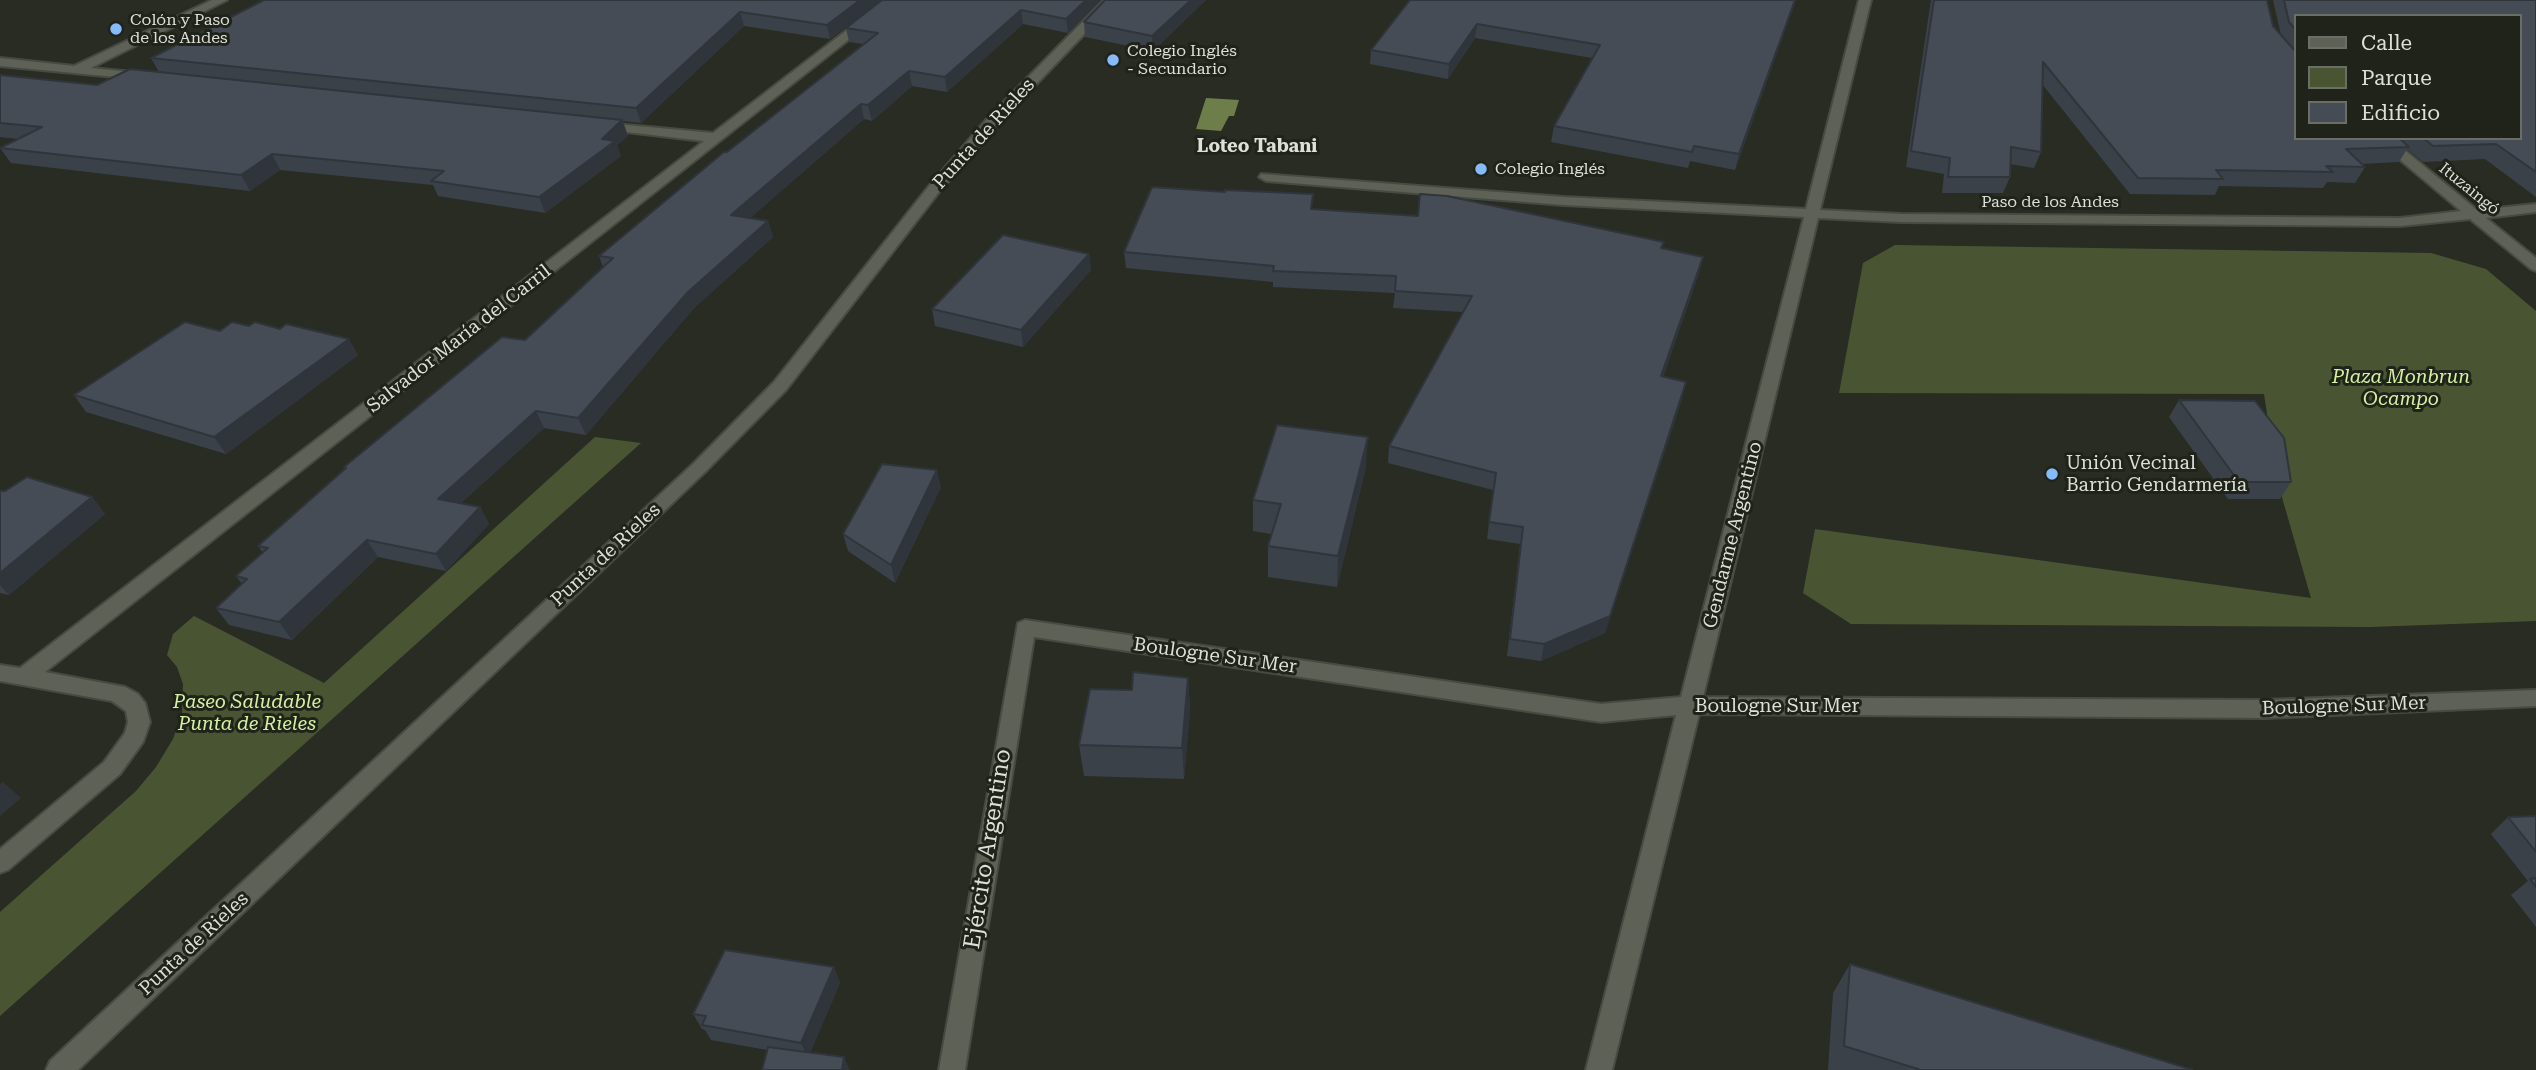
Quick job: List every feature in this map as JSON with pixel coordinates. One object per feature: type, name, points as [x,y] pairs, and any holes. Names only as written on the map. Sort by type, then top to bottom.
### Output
[{"type":"street","points":[[75,70],[221,0]]},
{"type":"street","name":"Salvador María del Carril","points":[[24,677],[893,0]]},
{"type":"street","name":"Punta de Rieles","points":[[59,1070],[699,468],[780,386],[934,189],[991,123],[1111,0]]},
{"type":"street","name":"Gendarme Argentino","points":[[1599,1070],[1814,214],[1865,0]]},
{"type":"street","points":[[0,62],[158,79]]},
{"type":"street","points":[[585,124],[718,138]]},
{"type":"street","name":"Ituzaingó","points":[[2383,140],[2536,266]]},
{"type":"street","name":"Paso de los Andes","points":[[1266,177],[1564,201],[1901,218],[2387,222],[2536,208]]},
{"type":"street","name":"Boulogne Sur Mer","points":[[1025,628],[1601,713],[1690,705],[2264,709],[2536,698]]},
{"type":"street","name":"Ejército Argentino","points":[[952,1070],[1025,628]]},
{"type":"street","points":[[0,673],[106,691],[130,700],[137,709],[139,722],[126,752],[112,768],[0,863]]},
{"type":"green space","name":"Plaza Monbrun Ocampo","points":[[1895,245],[2431,253],[2486,269],[2536,311],[2536,621],[2370,627],[1851,624],[1803,593],[1815,529],[2311,598],[2277,480],[2264,394],[1839,393],[1863,263]]},
{"type":"green space","name":"Paseo Saludable Punta de Rieles","points":[[595,437],[641,443],[0,1016],[0,912],[136,791],[156,767],[173,739],[182,714],[183,684],[177,667],[167,655],[173,634],[194,616],[324,683]]},
{"type":"shaded area","points":[[1206,98],[1239,100],[1234,116],[1229,116],[1221,131],[1196,129]]},
{"type":"building","points":[[264,0],[860,0],[827,25],[740,12],[636,108],[151,58]]},
{"type":"building","points":[[882,0],[1086,0],[1066,19],[1021,10],[945,77],[909,71],[868,105],[861,104],[731,215],[768,221],[688,292],[578,418],[536,411],[438,499],[480,507],[436,554],[367,540],[279,622],[216,608],[247,579],[236,576],[268,548],[258,546],[346,468],[344,467],[502,337],[525,340],[613,258],[599,256],[724,152],[878,33],[846,28]]},
{"type":"building","points":[[1105,0],[1191,0],[1152,36],[1084,22]]},
{"type":"building","points":[[1410,0],[1795,0],[1739,154],[1694,146],[1692,152],[1554,126],[1600,45],[1477,24],[1449,64],[1371,50]]},
{"type":"building","points":[[1934,0],[2267,0],[2273,26],[2294,50],[2294,140],[2401,140],[2409,147],[2346,149],[2365,167],[2326,166],[2333,172],[2216,170],[2223,179],[2138,178],[2043,62],[2041,152],[2011,147],[2010,177],[1948,177],[1950,158],[1911,151]]},
{"type":"building","points":[[2284,0],[2536,0],[2536,172],[2496,144],[2433,146],[2426,140],[2522,140],[2522,14],[2294,14],[2294,28],[2289,22]]},
{"type":"building","points":[[130,69],[622,120],[602,139],[615,141],[539,197],[431,181],[444,171],[272,154],[241,175],[0,148],[42,127],[0,123],[0,75],[97,85]]},
{"type":"building","points":[[1152,187],[1313,194],[1311,209],[1418,216],[1420,194],[1447,196],[1664,242],[1661,248],[1703,257],[1661,376],[1686,382],[1610,616],[1544,644],[1510,639],[1523,527],[1489,522],[1496,473],[1389,446],[1472,296],[1395,291],[1396,276],[1273,271],[1274,266],[1124,252]]},
{"type":"building","points":[[1003,235],[1089,254],[1021,330],[932,309]]},
{"type":"building","points":[[185,322],[220,331],[232,322],[249,326],[255,322],[280,329],[286,324],[349,339],[214,437],[74,395]]},
{"type":"building","points":[[2179,400],[2255,401],[2284,438],[2291,482],[2239,482]]},
{"type":"building","points":[[1277,425],[1368,437],[1338,556],[1268,546],[1281,504],[1253,500]]},
{"type":"building","points":[[882,464],[937,470],[891,565],[843,534]]},
{"type":"building","points":[[27,477],[92,497],[0,573],[0,491],[5,491]]},
{"type":"building","points":[[1133,672],[1188,678],[1182,748],[1079,745],[1090,689],[1132,690]]},
{"type":"building","points":[[2536,816],[2536,852],[2508,817]]},
{"type":"building","points":[[725,950],[834,967],[801,1043],[702,1025],[706,1016],[693,1014]]},
{"type":"building","points":[[1850,964],[2193,1070],[1921,1070],[1844,1046]]},
{"type":"building","points":[[768,1047],[844,1057],[842,1070],[762,1070]]},
{"type":"place","name":"Colón y Paso de los Andes","points":[[116,29]]},
{"type":"place","name":"Colegio Inglés - Secundario","points":[[1113,60]]},
{"type":"place","name":"Colegio Inglés","points":[[1481,169]]},
{"type":"place","name":"Unión Vecinal Barrio Gendarmería","points":[[2052,474]]},
{"type":"district","name":"Loteo Tabani","points":[[1257,147]]}]
